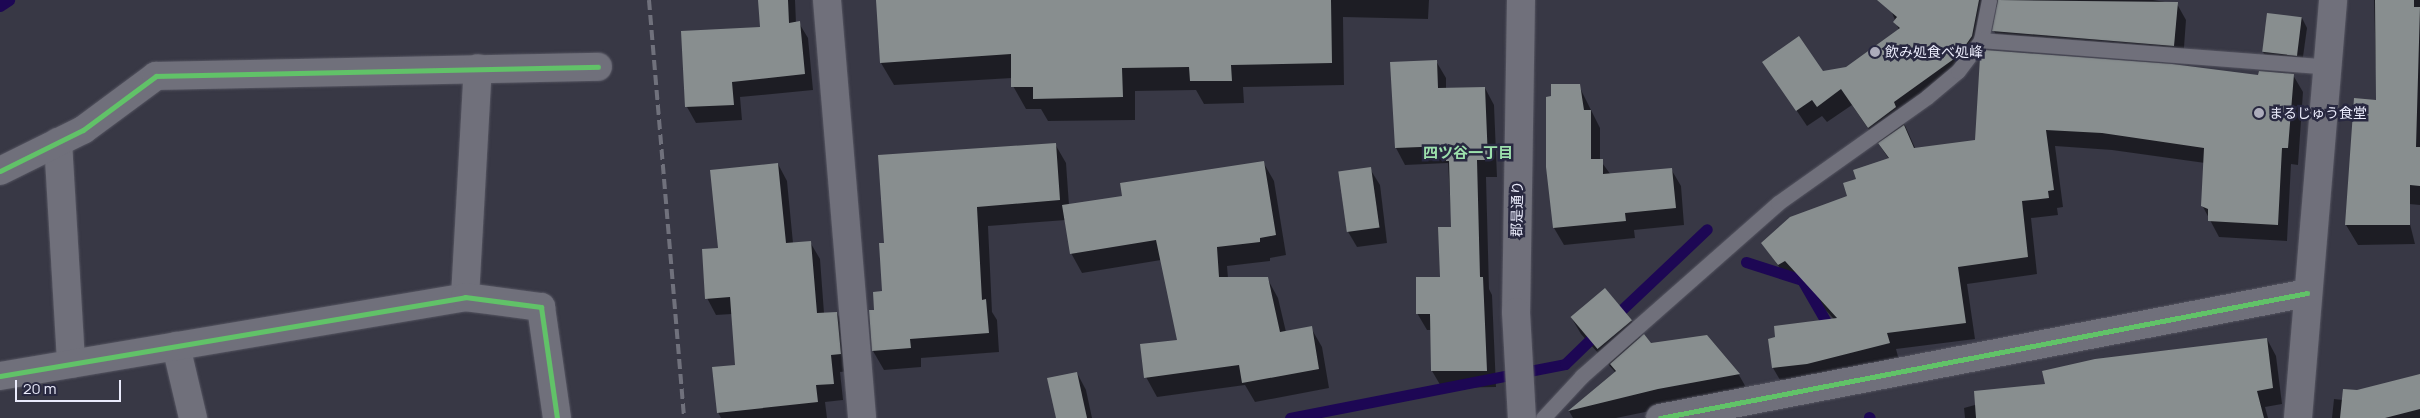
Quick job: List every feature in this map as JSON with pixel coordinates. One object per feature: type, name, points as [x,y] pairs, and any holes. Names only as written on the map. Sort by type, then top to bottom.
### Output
[{"type":"street","points":[[827,0],[862,418]]},
{"type":"street","name":"郡是通り","points":[[1521,0],[1516,312],[1522,418]]},
{"type":"street","points":[[2298,418],[2333,0]]},
{"type":"street","points":[[0,171],[83,130],[156,76],[598,67]]},
{"type":"street","points":[[465,297],[478,68]]},
{"type":"street","points":[[58,142],[71,364]]},
{"type":"street","points":[[1660,418],[2307,293]]},
{"type":"street","points":[[0,376],[465,297],[540,307],[557,418]]},
{"type":"street","points":[[176,346],[193,418]]},
{"type":"lane","points":[[1543,418],[1582,376],[1778,203],[1927,97],[1958,71],[1981,40],[1989,0]]},
{"type":"lane","points":[[1981,40],[2328,67]]},
{"type":"building","points":[[758,0],[788,0],[789,23],[800,21],[805,74],[732,82],[734,105],[685,107],[681,31],[760,27]]},
{"type":"building","points":[[876,0],[1331,0],[1332,63],[1231,65],[1232,81],[1190,81],[1189,67],[1122,68],[1123,97],[1033,99],[1033,87],[1011,87],[1011,54],[880,63]]},
{"type":"building","points":[[1877,0],[1979,0],[1972,36],[1958,56],[1894,102],[1896,107],[1868,128],[1841,89],[1817,107],[1812,100],[1796,111],[1762,62],[1799,36],[1823,71],[1846,67],[1900,28],[1893,22],[1897,17]]},
{"type":"building","points":[[1998,0],[2178,2],[2174,46],[1992,31]]},
{"type":"building","points":[[2375,0],[2414,0],[2414,7],[2420,7],[2416,147],[2420,147],[2420,186],[2410,185],[2410,225],[2345,225],[2354,98],[2376,100]]},
{"type":"building","points":[[2267,13],[2302,17],[2297,56],[2262,52]]},
{"type":"building","points":[[1985,50],[2172,64],[2258,75],[2259,71],[2294,74],[2288,148],[2282,148],[2278,225],[2208,221],[2208,209],[2201,206],[2204,148],[2102,133],[2046,130],[2054,190],[2048,191],[2049,198],[2022,201],[2028,257],[1958,267],[1966,323],[1887,333],[1890,343],[1807,364],[1772,368],[1768,339],[1775,337],[1774,326],[1837,318],[1785,261],[1778,265],[1761,243],[1790,217],[1847,196],[1843,183],[1856,179],[1853,170],[1889,158],[1878,143],[1904,125],[1914,148],[1975,140],[1980,57]]},
{"type":"building","points":[[1437,60],[1438,88],[1485,87],[1488,160],[1477,160],[1480,277],[1483,277],[1487,371],[1431,371],[1430,314],[1416,314],[1416,277],[1440,277],[1438,227],[1451,227],[1449,161],[1446,161],[1446,146],[1395,148],[1390,62]]},
{"type":"building","points":[[1551,84],[1580,84],[1584,110],[1591,110],[1591,159],[1603,159],[1603,174],[1672,168],[1676,208],[1625,213],[1626,221],[1553,228],[1546,167],[1546,97],[1551,96]]},
{"type":"building","points":[[1056,143],[1060,200],[977,207],[982,300],[986,299],[989,333],[910,339],[911,348],[872,351],[869,310],[874,310],[873,292],[882,291],[879,243],[884,243],[878,155]]},
{"type":"building","points":[[1264,161],[1276,235],[1260,238],[1260,242],[1217,247],[1219,277],[1268,277],[1280,332],[1312,326],[1319,369],[1242,383],[1239,365],[1144,378],[1140,344],[1177,340],[1156,240],[1070,254],[1062,205],[1122,196],[1120,183]]},
{"type":"building","points":[[778,163],[786,243],[811,241],[817,313],[837,312],[841,354],[831,355],[834,384],[816,385],[818,402],[717,413],[712,367],[735,365],[730,297],[705,299],[702,249],[718,248],[710,170]]},
{"type":"building","points":[[1371,167],[1379,227],[1347,232],[1338,172]]},
{"type":"building","points":[[1605,288],[1632,320],[1598,349],[1571,317]]},
{"type":"building","points":[[1644,334],[1651,343],[1707,335],[1740,374],[1658,389],[1568,411],[1616,371],[1610,364]]},
{"type":"building","points":[[2267,338],[2273,388],[2257,391],[2264,418],[1976,418],[1974,391],[2045,384],[2042,371],[2095,359]]},
{"type":"building","points":[[1077,372],[1087,418],[1056,418],[1047,378]]},
{"type":"building","points":[[2420,374],[2420,409],[2385,418],[2340,418],[2343,389],[2357,390]]},
{"type":"waterway","points":[[0,6],[9,0]]},
{"type":"waterway","points":[[1613,318],[1707,229]]},
{"type":"waterway","points":[[1746,262],[1802,280],[1832,332]]},
{"type":"waterway","points":[[1290,418],[1565,364],[1599,331]]},
{"type":"railway","points":[[649,0],[684,418]]},
{"type":"cycle path","points":[[0,171],[83,130],[156,76],[598,67]]},
{"type":"cycle path","points":[[1660,418],[2307,293]]},
{"type":"cycle path","points":[[0,376],[465,297],[541,307],[557,418]]},
{"type":"place","name":"飲み処食べ処峰","points":[[1875,52]]},
{"type":"place","name":"まるじゅう食堂","points":[[2259,113]]},
{"type":"district","name":"四ツ谷一丁目","points":[[1468,153]]}]
